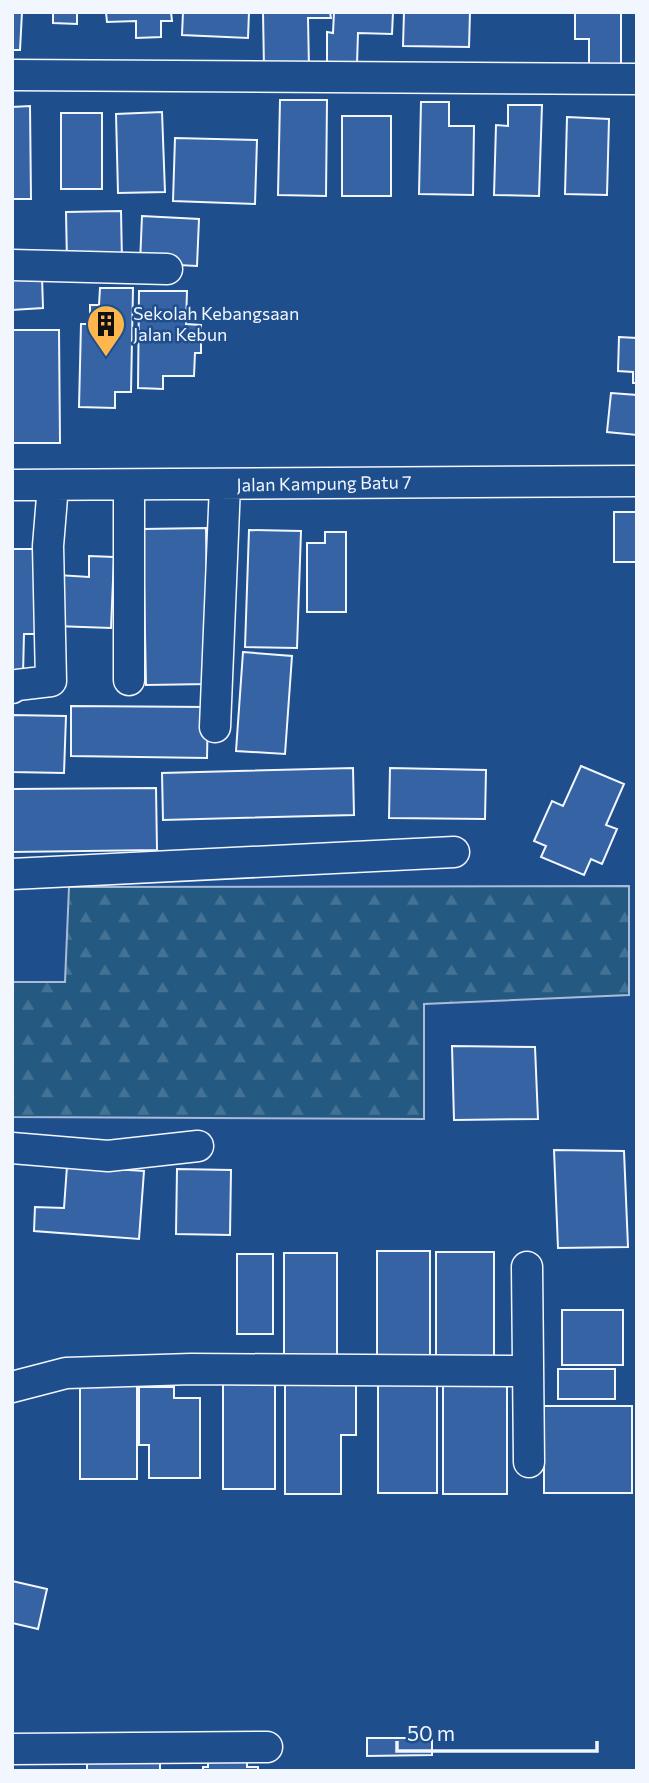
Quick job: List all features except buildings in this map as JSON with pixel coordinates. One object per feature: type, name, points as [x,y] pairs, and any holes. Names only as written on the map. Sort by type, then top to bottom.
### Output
[{"type":"street","points":[[12,75],[637,79]]},
{"type":"street","points":[[12,265],[167,269]]},
{"type":"street","name":"Jalan Kampung Batu 7","points":[[12,485],[637,481]]},
{"type":"street","points":[[12,688],[51,681],[48,546],[53,485]]},
{"type":"street","points":[[215,727],[225,485]]},
{"type":"street","points":[[129,486],[129,680]]},
{"type":"street","points":[[12,874],[454,852]]},
{"type":"street","points":[[12,1148],[108,1156],[198,1146]]},
{"type":"street","points":[[527,1267],[529,1462]]},
{"type":"street","points":[[12,1387],[66,1373],[191,1369],[527,1371]]},
{"type":"street","points":[[12,1749],[267,1746]]},
{"type":"green space","points":[[629,886],[629,995],[424,1004],[424,1119],[12,1117],[12,982],[65,982],[69,887]]},
{"type":"place","name":"Sekolah Kebangsaan Jalan Kebun","points":[[106,358]]}]
